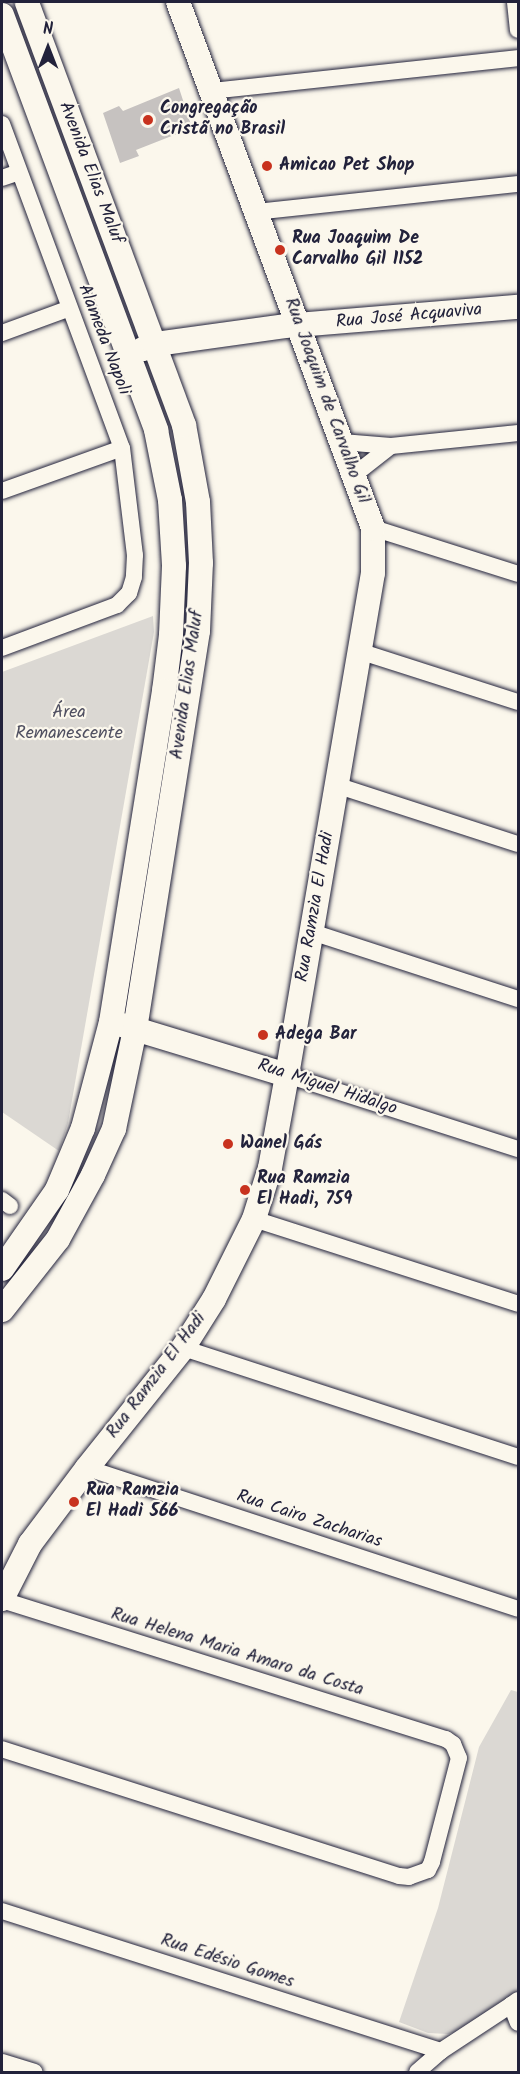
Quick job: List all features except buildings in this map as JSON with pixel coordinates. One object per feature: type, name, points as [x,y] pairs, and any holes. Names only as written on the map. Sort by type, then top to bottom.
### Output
[{"type":"street","name":"Avenida Elias Maluf","points":[[2,1310],[57,1239],[93,1175],[114,1129],[135,1029],[198,631],[201,563],[198,502],[184,425],[27,2]]},
{"type":"street","name":"Rua Joaquim de Carvalho Gil","points":[[178,2],[373,528],[373,573],[349,709]]},
{"type":"street","points":[[515,2],[519,30]]},
{"type":"street","name":"Avenida Elias Maluf","points":[[2,15],[156,430],[170,500],[174,566],[171,635],[164,692],[111,1022],[83,1128],[57,1190],[2,1269]]},
{"type":"street","points":[[211,91],[519,58]]},
{"type":"street","name":"Alameda Napoli","points":[[2,124],[122,447],[135,555],[134,577],[129,593],[117,605],[2,648]]},
{"type":"street","points":[[2,178],[19,172]]},
{"type":"street","points":[[255,212],[519,184]]},
{"type":"street","name":"Rua José Acquaviva","points":[[156,345],[298,326],[519,307]]},
{"type":"street","points":[[2,333],[70,308]]},
{"type":"street","points":[[129,354],[156,345]]},
{"type":"street","points":[[342,442],[391,446],[519,433]]},
{"type":"street","points":[[354,475],[391,446]]},
{"type":"street","points":[[2,491],[122,447]]},
{"type":"street","points":[[373,528],[516,572]]},
{"type":"street","points":[[359,651],[519,702]]},
{"type":"street","name":"Rua Ramzia El Hadi","points":[[2,1600],[30,1544],[87,1468],[183,1348],[214,1299],[254,1219],[270,1168],[349,709]]},
{"type":"street","points":[[336,785],[519,844]]},
{"type":"street","points":[[312,932],[519,999]]},
{"type":"street","points":[[111,1022],[135,1029]]},
{"type":"street","name":"Rua Miguel Hidalgo","points":[[135,1029],[519,1149]]},
{"type":"street","points":[[254,1219],[519,1304]]},
{"type":"street","points":[[183,1348],[519,1457]]},
{"type":"street","name":"Rua Cairo Zacharias","points":[[87,1468],[519,1609]]},
{"type":"street","name":"Rua Helena Maria Amaro da Costa","points":[[2,1600],[446,1739],[457,1750],[458,1766],[428,1870],[419,1875],[399,1876],[2,1749]]},
{"type":"street","name":"Rua Edésio Gomes","points":[[2,1911],[441,2051]]},
{"type":"street","points":[[417,2073],[441,2051],[515,2002],[519,2023]]},
{"type":"street","points":[[2,2062],[34,2073]]},
{"type":"green space","name":"Área Remanescente","points":[[153,616],[154,632],[68,1123],[59,1151],[2,1112],[2,672]]},
{"type":"green space","points":[[511,1690],[518,1692],[518,1991],[465,2029],[448,2034],[428,2033],[399,2022],[438,1908],[479,1747]]},
{"type":"place","name":"Congregação Cristã no Brasil","points":[[148,120]]},
{"type":"place","name":"Amicao Pet Shop","points":[[267,166]]},
{"type":"place","name":"Rua Joaquim De Carvalho Gil 1152","points":[[280,250]]},
{"type":"place","name":"Adega Bar","points":[[263,1035]]},
{"type":"place","name":"Wanel Gás","points":[[228,1144]]},
{"type":"place","name":"Rua Ramzia El Hadi, 759","points":[[245,1190]]},
{"type":"place","name":"Rua Ramzia El Hadi 566","points":[[74,1502]]}]
